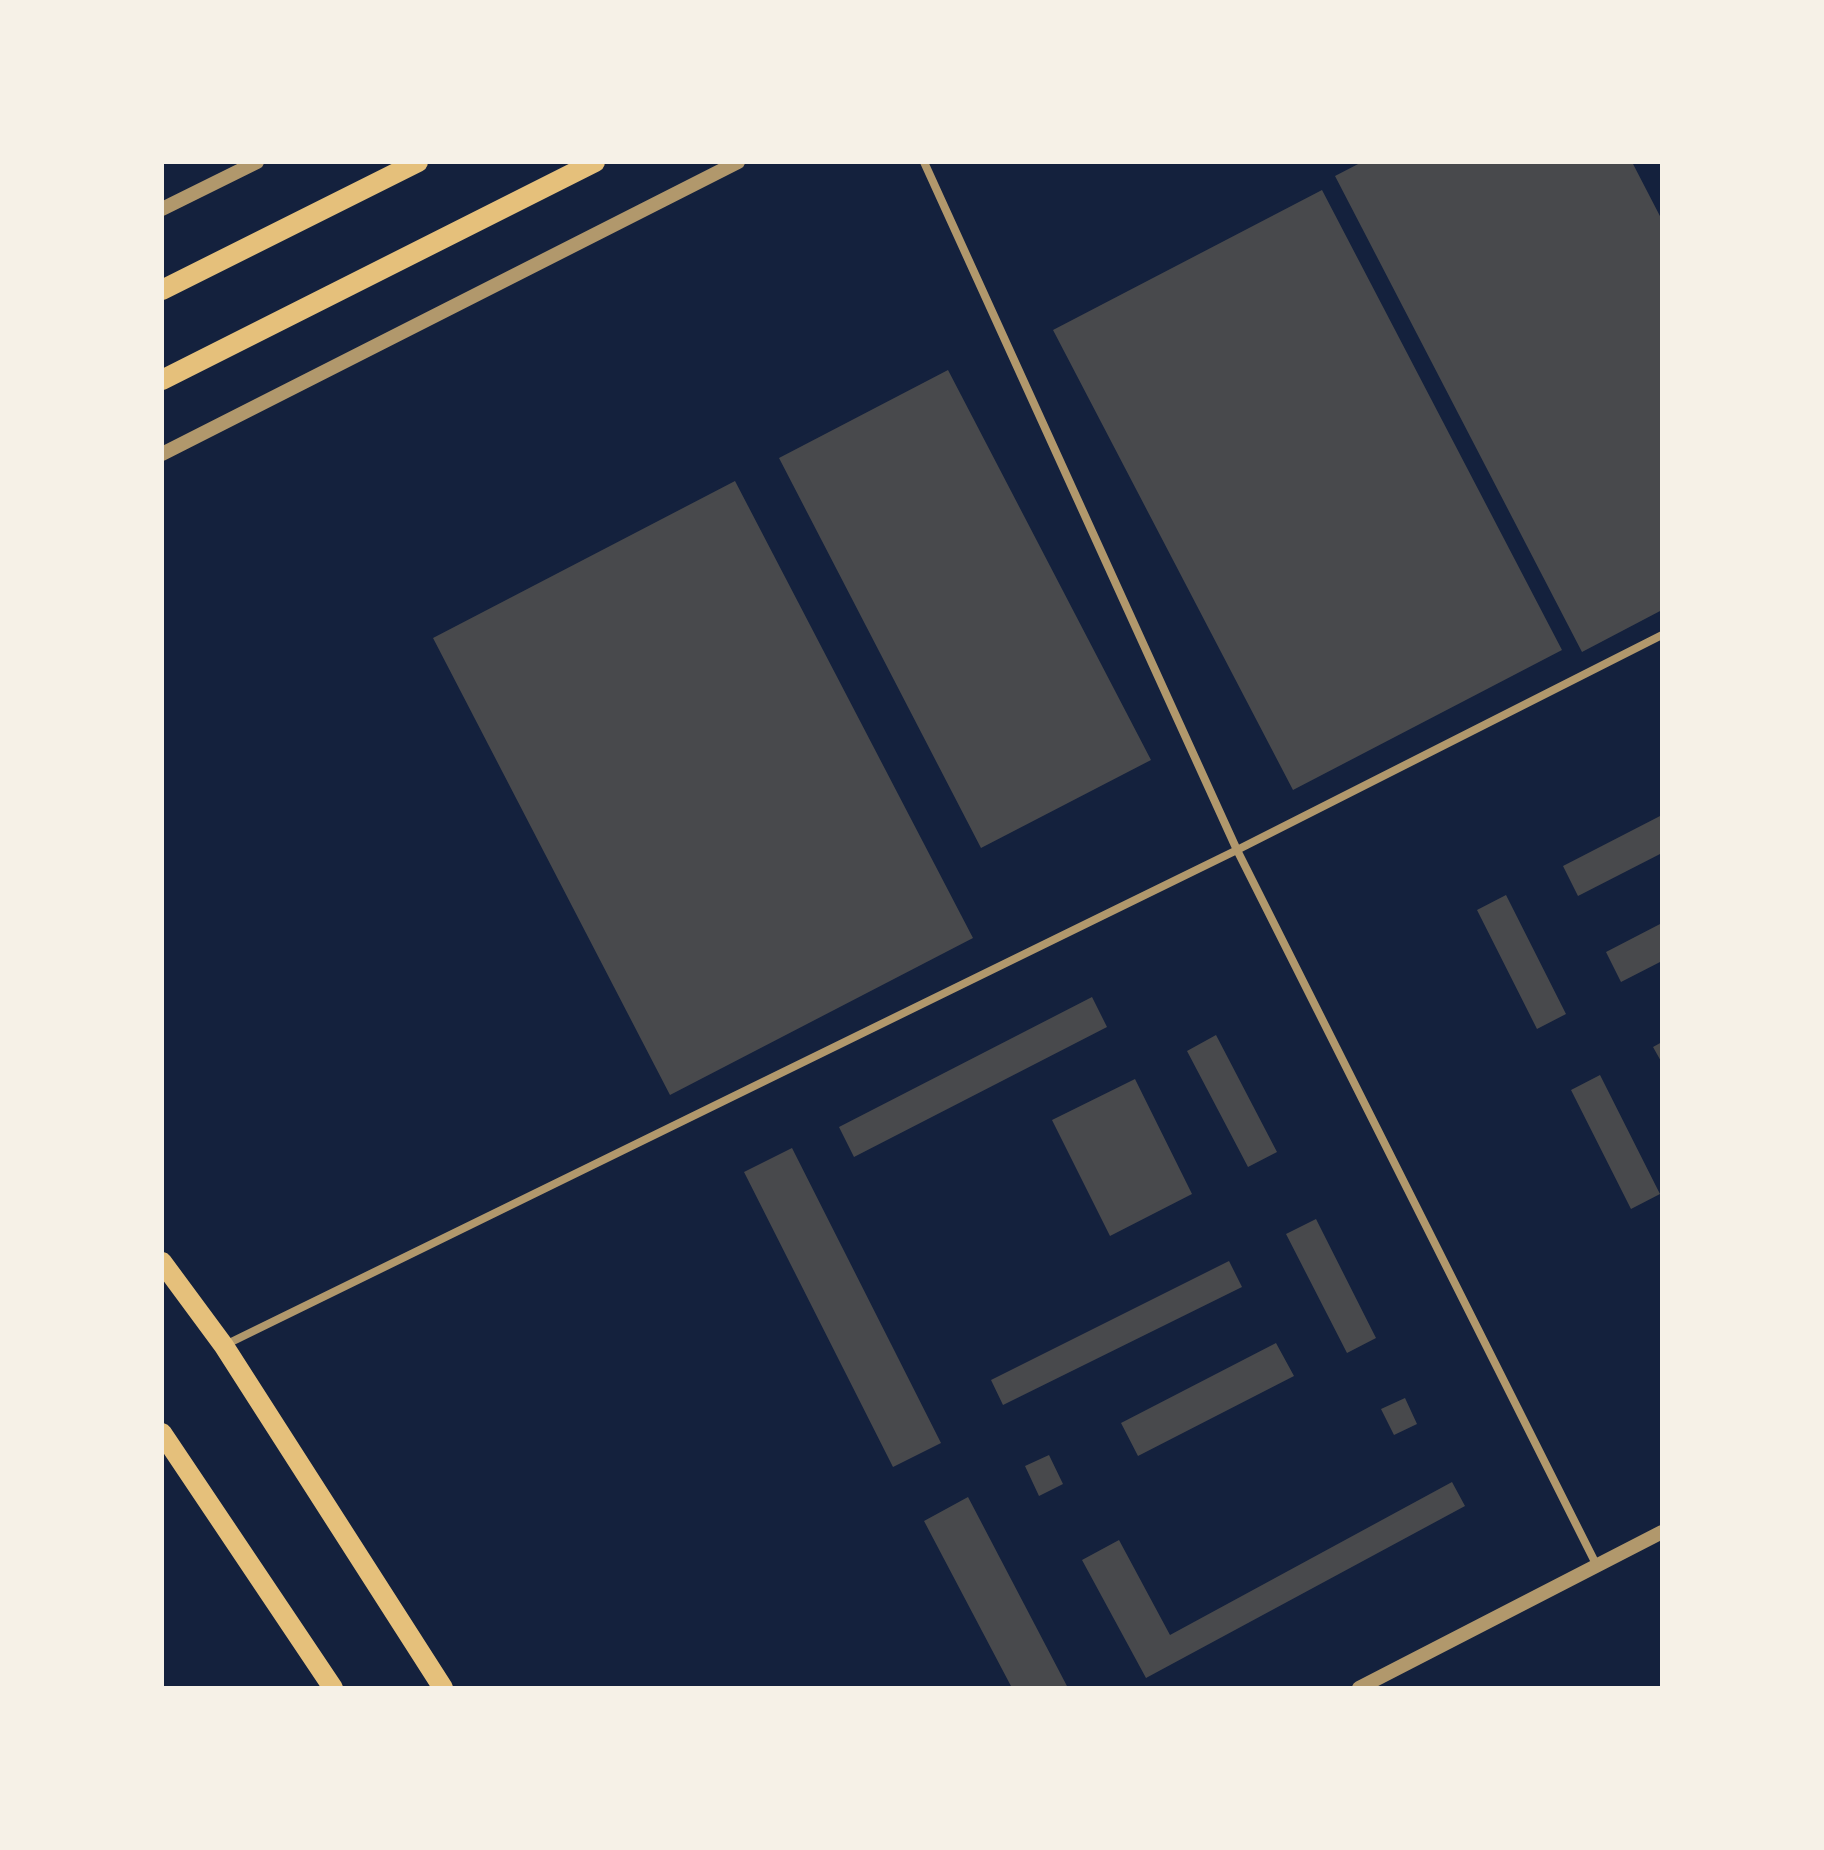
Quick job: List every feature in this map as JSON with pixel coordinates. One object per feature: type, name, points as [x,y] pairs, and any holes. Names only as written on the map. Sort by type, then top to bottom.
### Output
[{"type":"main road","points":[[162,290],[418,162]]},
{"type":"main road","points":[[162,380],[595,162]]},
{"type":"main road","points":[[162,1262],[224,1346],[443,1688]]},
{"type":"main road","points":[[162,1433],[333,1688]]},
{"type":"street","points":[[162,209],[257,162]]},
{"type":"street","points":[[162,454],[738,162]]},
{"type":"street","points":[[924,162],[1237,850],[1597,1566]]},
{"type":"street","points":[[224,1346],[1237,850],[1662,635]]},
{"type":"street","points":[[1359,1688],[1662,1532]]},
{"type":"building","points":[[1362,162],[1632,162],[1662,220],[1662,610],[1582,652],[1335,176]]},
{"type":"building","points":[[1322,190],[1562,650],[1293,790],[1053,330]]},
{"type":"building","points":[[948,370],[1151,760],[981,848],[779,458]]},
{"type":"building","points":[[735,481],[973,938],[670,1095],[433,638]]},
{"type":"building","points":[[1662,815],[1662,853],[1578,896],[1563,866]]},
{"type":"building","points":[[1506,895],[1566,1014],[1537,1029],[1477,910]]},
{"type":"building","points":[[1662,923],[1662,961],[1621,982],[1606,952]]},
{"type":"building","points":[[1092,997],[1107,1027],[854,1157],[839,1127]]},
{"type":"building","points":[[1216,1035],[1277,1152],[1248,1167],[1187,1051]]},
{"type":"building","points":[[1662,1042],[1662,1063],[1653,1047]]},
{"type":"building","points":[[1600,1075],[1660,1194],[1631,1209],[1571,1090]]},
{"type":"building","points":[[1135,1079],[1192,1194],[1110,1236],[1052,1120]]},
{"type":"building","points":[[792,1148],[941,1443],[893,1467],[744,1172]]},
{"type":"building","points":[[1316,1219],[1376,1338],[1347,1353],[1286,1234]]},
{"type":"building","points":[[1229,1261],[1242,1287],[1003,1405],[991,1380]]},
{"type":"building","points":[[1276,1343],[1294,1376],[1138,1456],[1121,1423]]},
{"type":"building","points":[[1405,1398],[1417,1424],[1394,1435],[1381,1409]]},
{"type":"building","points":[[1049,1455],[1063,1484],[1039,1496],[1025,1466]]},
{"type":"building","points":[[1452,1482],[1465,1506],[1146,1678],[1082,1560],[1119,1540],[1170,1635]]},
{"type":"building","points":[[968,1497],[1068,1688],[1012,1688],[924,1521]]}]
